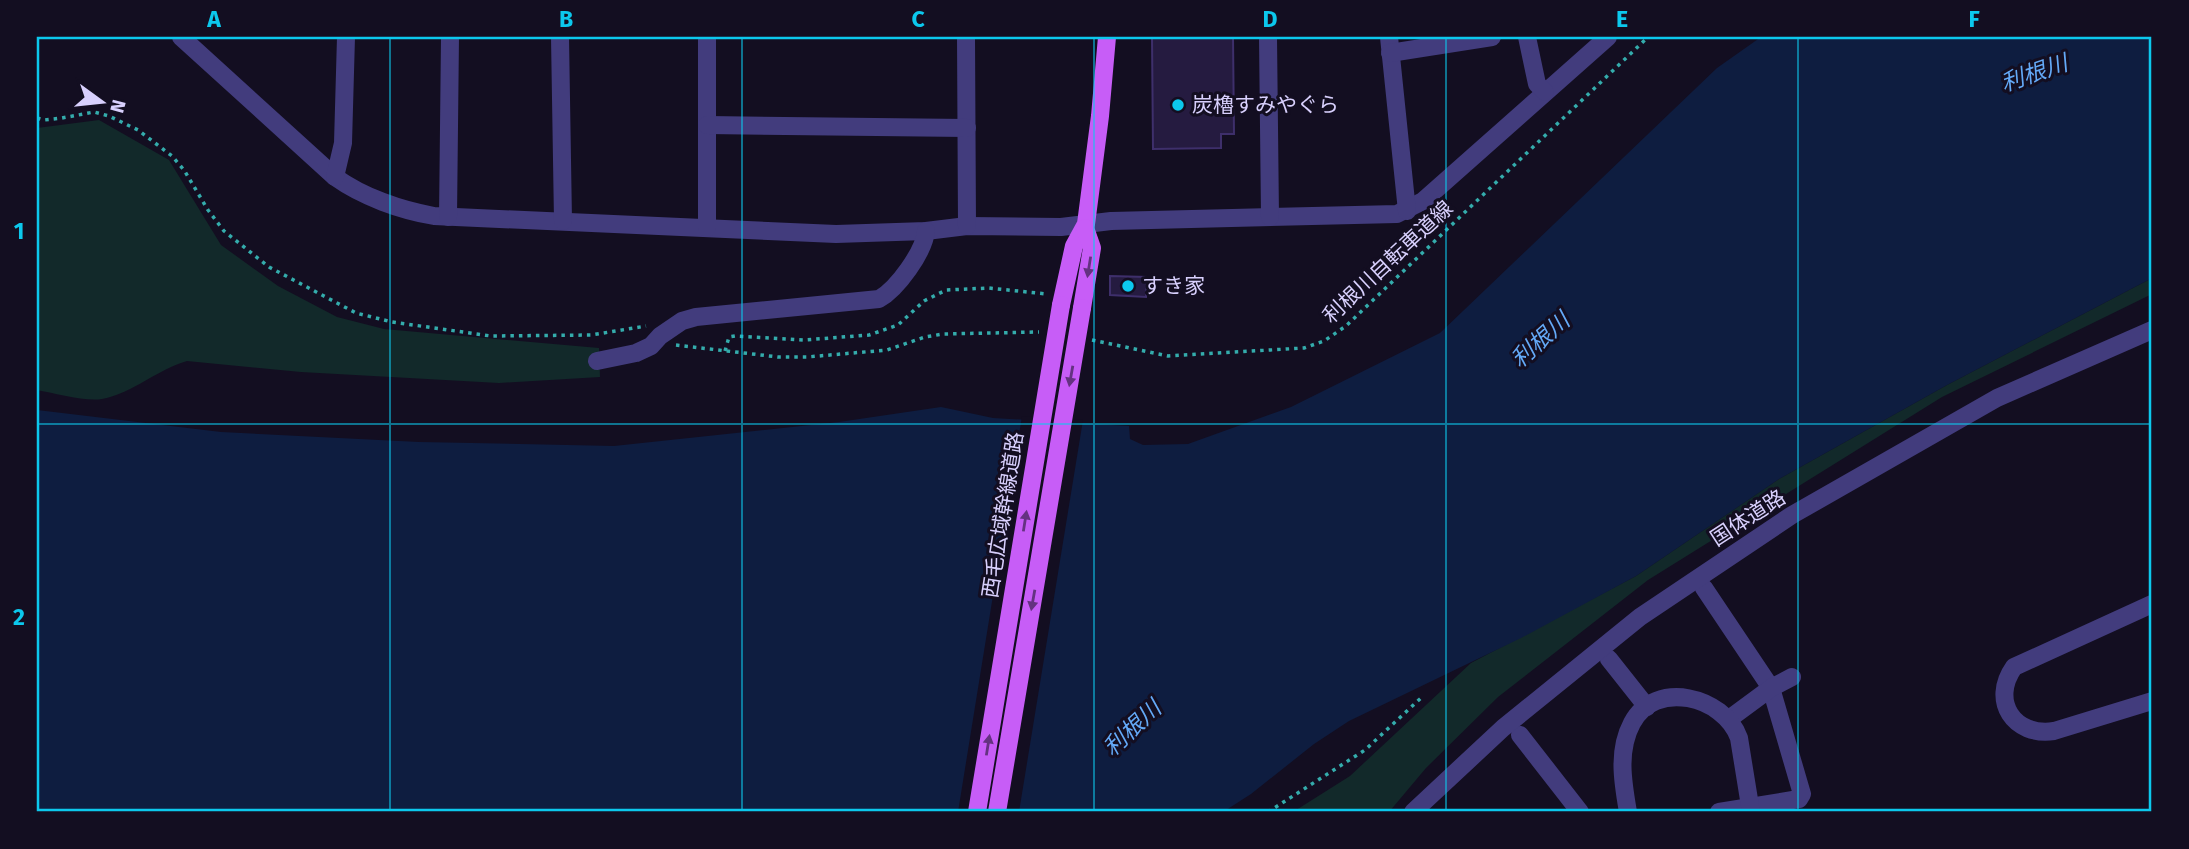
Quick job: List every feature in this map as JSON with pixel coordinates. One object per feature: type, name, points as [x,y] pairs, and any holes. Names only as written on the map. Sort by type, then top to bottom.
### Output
[{"type":"main road","name":"西毛広域幹線道路","points":[[976,812],[1054,299],[1074,246],[1085,226],[1100,116],[1107,37]]},
{"type":"main road","name":"西毛広域幹線道路","points":[[998,812],[1092,248],[1085,226]]},
{"type":"street","points":[[181,37],[335,177],[359,191],[407,210],[448,217],[836,234],[926,231],[967,226],[1085,226],[1111,221],[1390,215],[1406,211],[1423,201],[1608,37]]},
{"type":"street","points":[[335,177],[343,143],[346,37]]},
{"type":"street","points":[[448,217],[450,37]]},
{"type":"street","points":[[560,37],[563,221]]},
{"type":"street","points":[[707,37],[707,228]]},
{"type":"street","points":[[966,37],[967,226]]},
{"type":"street","points":[[1268,37],[1270,217]]},
{"type":"street","points":[[1406,211],[1390,45],[1492,37]]},
{"type":"street","points":[[1527,37],[1537,84],[1545,92]]},
{"type":"street","points":[[707,125],[967,128]]},
{"type":"street","points":[[597,361],[636,353],[651,346],[660,336],[682,321],[696,317],[879,299],[888,294],[915,259],[926,231]]},
{"type":"street","name":"国体道路","points":[[1413,812],[1503,728],[1640,617],[1792,515],[1997,398],[2152,330]]},
{"type":"street","points":[[1704,588],[1770,688],[1802,794],[1799,799],[1751,810],[1719,812]]},
{"type":"street","points":[[2152,604],[2014,667],[2006,678],[2004,693],[2008,710],[2016,723],[2029,731],[2040,733],[2152,701]]},
{"type":"street","points":[[1609,659],[1647,707]]},
{"type":"street","points":[[1729,719],[1770,688],[1792,677]]},
{"type":"street","points":[[1628,812],[1623,767],[1625,741],[1638,713],[1666,697],[1697,699],[1714,707],[1729,719],[1739,737],[1751,810]]},
{"type":"street","points":[[1520,735],[1580,812]]},
{"type":"path","name":"利根川自転車道線","points":[[1092,340],[1168,356],[1304,348],[1324,341],[1346,326],[1648,37]]},
{"type":"path","points":[[37,118],[44,120],[94,112],[138,130],[184,170],[208,211],[224,231],[269,267],[356,313],[392,322],[491,336],[591,335],[650,327]]},
{"type":"path","points":[[725,351],[729,337],[736,336],[804,340],[880,333],[898,325],[924,301],[946,290],[989,288],[1054,299]]},
{"type":"path","points":[[669,342],[691,348],[778,357],[817,357],[887,350],[943,334],[1051,334]]},
{"type":"path","points":[[1268,812],[1365,750],[1422,697]]},
{"type":"green space","points":[[99,120],[169,160],[221,245],[278,286],[337,317],[384,329],[599,348],[600,377],[499,383],[301,372],[187,361],[124,392],[102,399],[79,398],[37,390],[37,128]]},
{"type":"green space","points":[[2152,278],[2152,294],[1942,397],[1648,580],[1498,697],[1426,768],[1389,812],[1293,812],[1350,776],[1471,663],[1636,576],[1779,479],[1947,385]]},
{"type":"water","name":"利根川","points":[[1761,37],[2152,37],[2152,278],[1947,385],[1779,479],[1636,576],[1521,638],[1349,721],[1223,812],[37,812],[37,410],[221,432],[419,442],[614,446],[839,422],[941,407],[993,418],[1129,426],[1130,439],[1143,445],[1188,444],[1291,407],[1440,333],[1717,68]]},
{"type":"pier","points":[[1022,416],[1083,420],[1019,812],[958,812]]},
{"type":"building","points":[[1152,37],[1233,37],[1234,134],[1221,134],[1221,148],[1153,149]]},
{"type":"building","name":"すき家","points":[[1110,276],[1147,277],[1146,297],[1110,295]]},
{"type":"place","name":"炭櫓すみやぐら","points":[[1178,105]]},
{"type":"place","name":"すき家","points":[[1128,286]]}]
